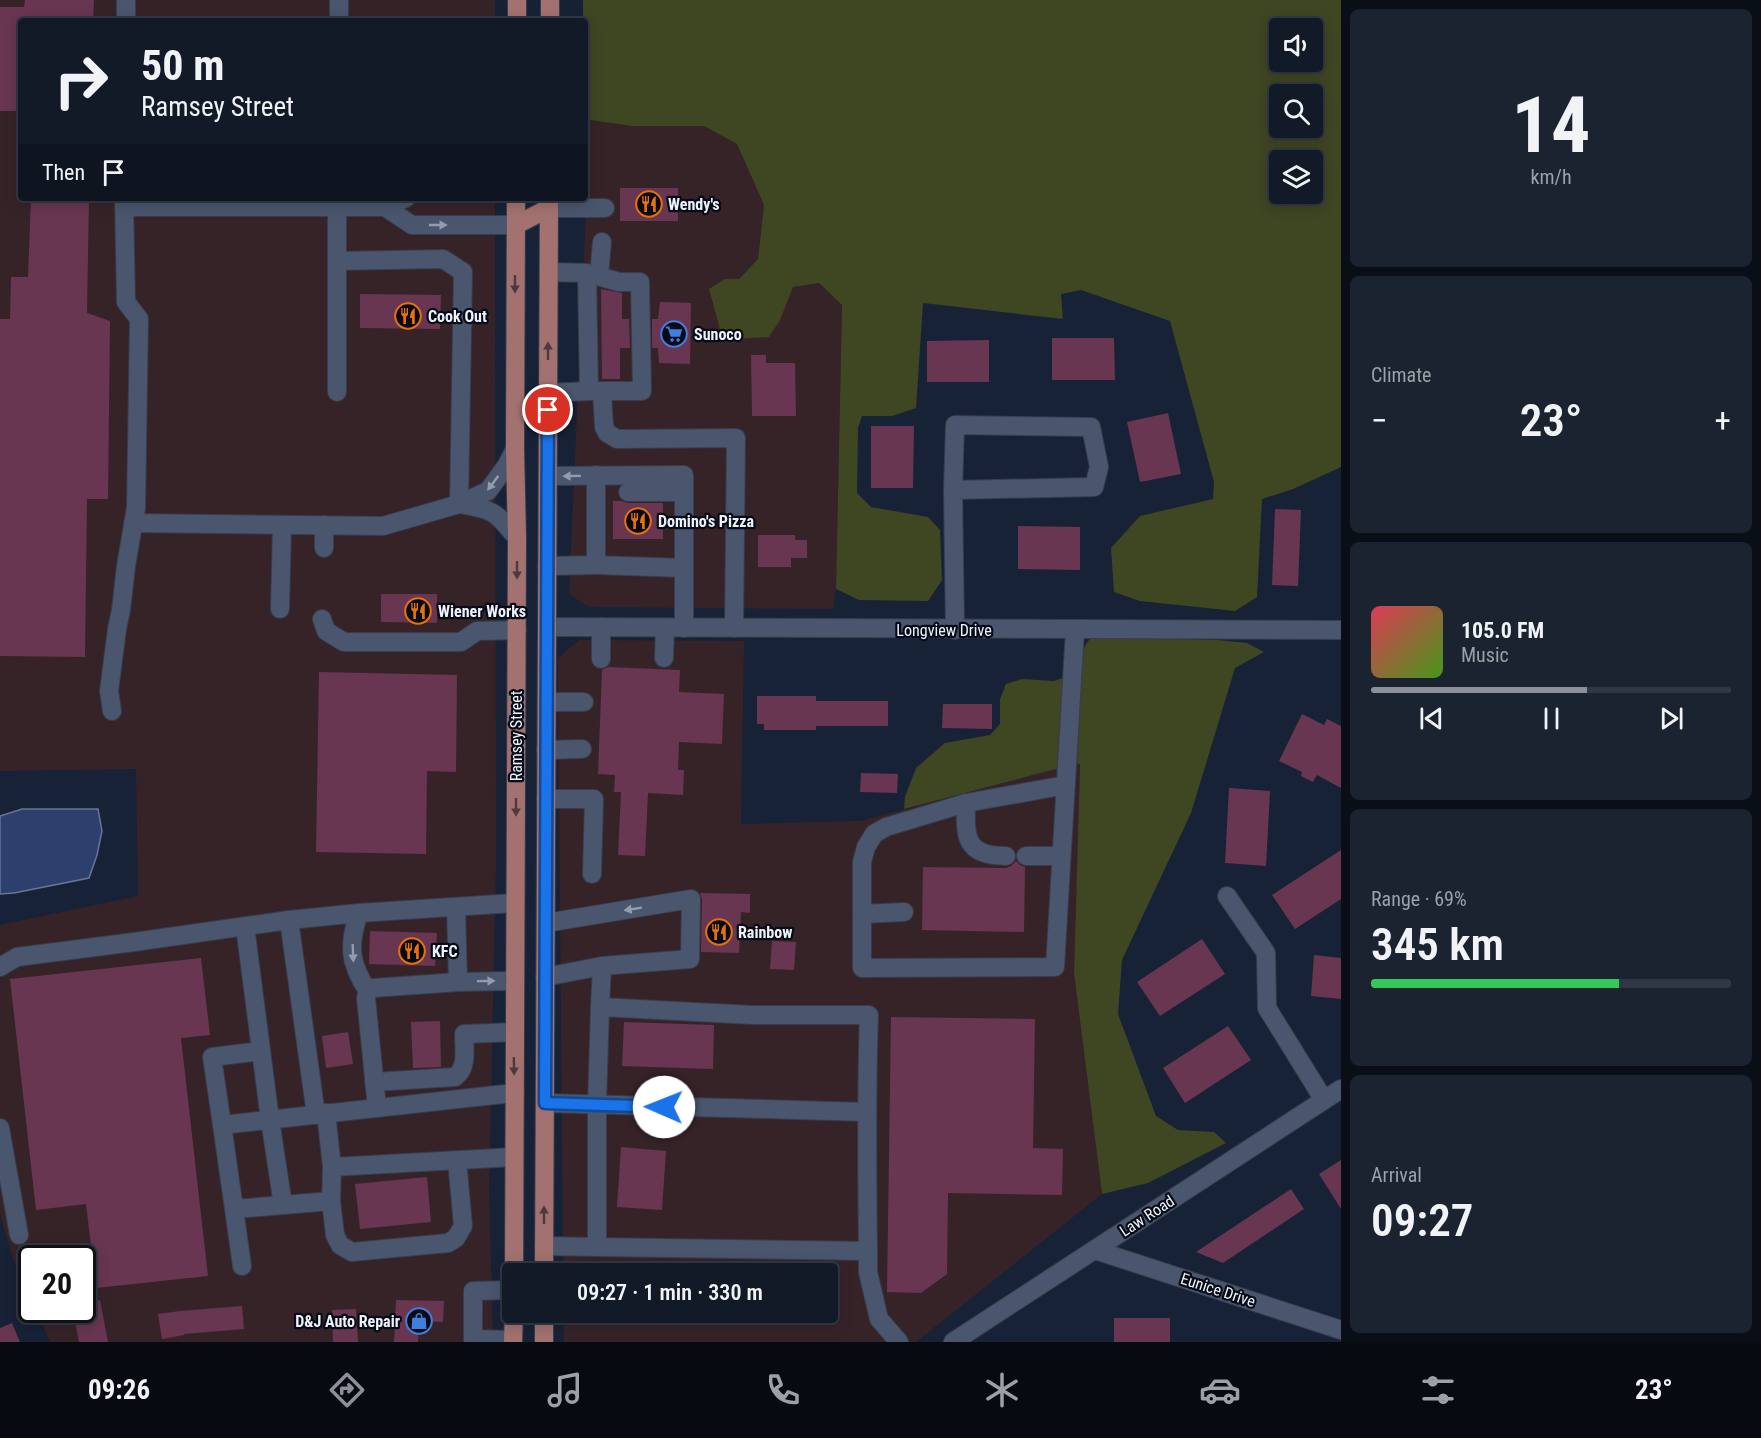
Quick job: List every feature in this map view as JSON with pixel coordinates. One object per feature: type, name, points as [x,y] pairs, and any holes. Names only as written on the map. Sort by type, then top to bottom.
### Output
[{"type":"main road","points":[[517,0],[517,18]]},
{"type":"main road","points":[[550,0],[550,18]]},
{"type":"main road","name":"Ramsey Street","points":[[514,1263],[517,630],[516,201]]},
{"type":"main road","points":[[516,225],[549,203]]},
{"type":"main road","name":"Ramsey Street","points":[[544,1263],[549,203]]},
{"type":"main road","points":[[513,1341],[514,1323]]},
{"type":"main road","points":[[544,1323],[544,1342]]},
{"type":"street","points":[[126,0],[126,18]]},
{"type":"street","points":[[339,0],[339,18]]},
{"type":"street","points":[[112,711],[109,691],[136,508],[137,478],[139,319],[126,302],[124,202],[337,203],[385,207],[399,201]]},
{"type":"street","points":[[337,203],[337,392]]},
{"type":"street","points":[[549,203],[605,208]]},
{"type":"street","points":[[385,207],[412,225],[516,225]]},
{"type":"street","points":[[602,242],[593,275],[596,391],[607,433],[617,439],[736,438],[734,628]]},
{"type":"street","points":[[337,261],[443,259],[463,272],[459,504]]},
{"type":"street","points":[[548,393],[642,391],[640,282],[619,282],[593,275],[549,273]]},
{"type":"street","points":[[953,490],[1094,488],[1100,467],[1091,427],[955,425],[953,490],[955,630]]},
{"type":"street","points":[[133,524],[383,526],[459,504],[488,491],[507,465],[515,448]]},
{"type":"street","points":[[548,476],[623,488],[684,487]]},
{"type":"street","points":[[596,484],[684,476],[684,628]]},
{"type":"street","points":[[596,484],[596,565]]},
{"type":"street","points":[[459,504],[486,508],[499,517],[517,538]]},
{"type":"street","points":[[280,609],[282,525]]},
{"type":"street","points":[[324,525],[324,549]]},
{"type":"street","points":[[547,566],[684,568]]},
{"type":"street","points":[[321,619],[326,631],[344,642],[461,642],[477,631],[517,630]]},
{"type":"street","name":"Longview Drive","points":[[547,627],[1341,630]]},
{"type":"street","points":[[601,659],[602,627]]},
{"type":"street","points":[[664,658],[665,628]]},
{"type":"street","points":[[1066,785],[966,803],[886,827],[874,834],[866,848],[862,862],[862,968],[1055,967],[1062,856],[1075,630]]},
{"type":"street","points":[[547,702],[584,702]]},
{"type":"street","points":[[546,750],[582,749]]},
{"type":"street","points":[[546,799],[594,799],[592,874]]},
{"type":"street","points":[[966,803],[966,830],[969,842],[980,852],[993,856],[1006,856]]},
{"type":"street","points":[[1026,856],[1062,856]]},
{"type":"street","points":[[1227,896],[1266,953],[1267,1008],[1324,1100]]},
{"type":"street","points":[[546,923],[691,899],[690,959],[602,966],[546,977]]},
{"type":"street","points":[[0,967],[17,957],[289,920],[359,912],[515,903]]},
{"type":"street","points":[[456,907],[458,981]]},
{"type":"street","points":[[359,912],[354,926],[352,963],[368,991]]},
{"type":"street","points":[[862,914],[904,912]]},
{"type":"street","points":[[289,920],[332,1167],[331,1201],[334,1234],[340,1245],[352,1252],[448,1243],[456,1238],[463,1226],[457,1160]]},
{"type":"street","points":[[245,926],[283,1205]]},
{"type":"street","points":[[597,1247],[597,1105],[602,966]]},
{"type":"street","points":[[377,1108],[366,998],[368,991],[374,988],[458,981],[515,981]]},
{"type":"street","points":[[600,1007],[753,1015],[869,1015],[868,1272],[879,1319],[899,1342]]},
{"type":"street","points":[[374,1082],[455,1077],[460,1074],[464,1066],[464,1034],[514,1032]]},
{"type":"street","points":[[242,1266],[212,1057],[261,1051]]},
{"type":"street","name":"Law Road","points":[[953,1342],[1341,1089]]},
{"type":"street","points":[[222,1125],[515,1093]]},
{"type":"street","points":[[545,1103],[867,1113]]},
{"type":"street","points":[[0,1128],[19,1235]]},
{"type":"street","points":[[332,1167],[514,1157]]},
{"type":"street","points":[[234,1209],[331,1201]]},
{"type":"street","points":[[544,1246],[868,1251]]},
{"type":"street","name":"Eunice Drive","points":[[1095,1250],[1341,1330]]},
{"type":"street","points":[[502,1290],[473,1291],[473,1339],[513,1341]]},
{"type":"shaded area","points":[[0,0],[495,0],[495,18],[18,18],[18,201],[495,201],[496,864],[489,1188],[493,1342],[50,1342],[42,1323],[96,1323],[96,1245],[18,1245],[18,1271],[14,1262],[0,1213],[0,925],[138,896],[136,769],[0,771]]},
{"type":"shaded area","points":[[590,120],[632,126],[704,126],[737,144],[764,205],[758,259],[739,279],[725,279],[780,320],[792,287],[819,283],[842,305],[836,589],[833,609],[589,607],[569,594]]},
{"type":"shaded area","points":[[579,640],[744,641],[741,824],[860,821],[1080,764],[1074,973],[1102,1194],[916,1342],[564,1342],[563,1323],[838,1323],[838,1263],[563,1263],[558,658]]},
{"type":"green space","points":[[583,0],[1341,0],[1341,467],[1293,489],[1262,499],[1257,597],[1235,611],[1140,601],[1114,592],[1111,548],[1140,516],[1213,499],[1214,482],[1170,321],[1081,290],[1061,294],[1063,319],[923,303],[916,408],[892,416],[862,416],[858,428],[857,493],[871,507],[928,517],[940,530],[942,580],[928,601],[859,600],[836,589],[842,305],[819,283],[793,287],[780,320],[769,337],[733,339],[720,329],[709,289],[725,279],[739,279],[758,259],[764,205],[737,144],[704,126],[632,126],[590,120],[588,116],[588,18],[583,18]]},
{"type":"green space","points":[[1091,637],[1218,640],[1247,643],[1264,652],[1235,668],[1191,813],[1122,960],[1118,1014],[1156,1116],[1178,1130],[1214,1132],[1226,1143],[1148,1183],[1102,1194],[1074,973],[1080,764],[904,809],[905,797],[916,768],[945,743],[990,735],[1000,724],[1000,699],[1006,684],[1022,679],[1054,681],[1080,672],[1081,652]]},
{"type":"water","points":[[22,809],[98,809],[102,831],[89,878],[0,894],[0,816]]},
{"type":"building","points":[[25,0],[94,0],[93,18],[18,18],[18,111],[0,111],[0,7],[24,7]]},
{"type":"building","name":"Wendy's","points":[[620,188],[678,188],[678,221],[620,221]]},
{"type":"building","points":[[31,201],[89,201],[87,313],[110,321],[108,499],[87,499],[85,657],[0,656],[0,319],[10,319],[11,277],[28,277]]},
{"type":"building","points":[[601,289],[622,293],[622,319],[629,319],[630,348],[620,348],[620,379],[602,379]]},
{"type":"building","points":[[360,294],[441,295],[440,329],[360,328]]},
{"type":"building","name":"Sunoco","points":[[660,302],[691,303],[690,364],[659,363],[658,348],[652,348],[652,319],[658,319]]},
{"type":"building","points":[[1052,338],[1114,338],[1115,380],[1052,380]]},
{"type":"building","points":[[989,340],[989,382],[927,382],[927,341]]},
{"type":"building","points":[[751,355],[766,355],[766,363],[795,363],[796,416],[752,416]]},
{"type":"building","points":[[1168,413],[1181,474],[1140,482],[1127,422]]},
{"type":"building","points":[[871,426],[914,426],[913,488],[871,488]]},
{"type":"building","name":"Domino's Pizza","points":[[613,501],[663,503],[663,539],[613,539]]},
{"type":"building","points":[[1275,509],[1301,510],[1298,586],[1272,585]]},
{"type":"building","points":[[1018,526],[1080,527],[1080,570],[1018,569]]},
{"type":"building","points":[[758,535],[795,535],[795,540],[807,540],[807,558],[791,558],[791,567],[758,567]]},
{"type":"building","points":[[381,594],[437,594],[437,623],[381,622]]},
{"type":"building","points":[[608,667],[680,670],[679,692],[724,694],[722,744],[679,742],[678,770],[684,770],[683,795],[648,793],[645,856],[618,855],[621,792],[614,792],[615,775],[598,774],[602,670]]},
{"type":"building","points":[[319,672],[457,675],[456,772],[427,771],[426,854],[316,852]]},
{"type":"building","points":[[757,696],[816,696],[816,701],[888,701],[888,726],[816,726],[816,730],[764,730],[764,724],[757,724]]},
{"type":"building","points":[[943,704],[992,704],[992,729],[942,728]]},
{"type":"building","points":[[1302,714],[1324,725],[1327,719],[1341,726],[1341,788],[1317,775],[1313,782],[1301,776],[1302,772],[1279,761]]},
{"type":"building","points":[[861,773],[898,774],[897,793],[860,792]]},
{"type":"building","points":[[1229,788],[1270,791],[1266,866],[1225,863]]},
{"type":"building","points":[[1341,850],[1341,899],[1295,929],[1272,895]]},
{"type":"building","points":[[1016,861],[1025,867],[1024,932],[922,930],[923,867],[1006,868]]},
{"type":"building","name":"Rainbow","points":[[700,893],[750,894],[750,913],[741,912],[739,953],[701,952],[702,899]]},
{"type":"building","points":[[370,931],[437,933],[435,966],[369,964]]},
{"type":"building","points":[[1202,939],[1225,974],[1160,1016],[1137,982]]},
{"type":"building","points":[[772,941],[796,942],[794,970],[770,969]]},
{"type":"building","points":[[1314,955],[1341,958],[1341,999],[1311,996]]},
{"type":"building","points":[[201,958],[210,1035],[181,1038],[208,1276],[96,1288],[96,1245],[91,1245],[86,1204],[36,1210],[10,979]]},
{"type":"building","points":[[891,1017],[1035,1019],[1033,1148],[1063,1149],[1062,1195],[948,1193],[947,1274],[921,1293],[887,1292]]},
{"type":"building","points":[[440,1021],[441,1067],[413,1068],[411,1022]]},
{"type":"building","points":[[624,1022],[714,1025],[713,1069],[622,1066]]},
{"type":"building","points":[[1228,1026],[1251,1060],[1185,1103],[1163,1068]]},
{"type":"building","points":[[348,1032],[353,1064],[326,1068],[322,1036]]},
{"type":"building","points":[[621,1147],[666,1151],[662,1210],[617,1207]]},
{"type":"building","points":[[1341,1160],[1341,1209],[1319,1174]]},
{"type":"building","points":[[427,1177],[431,1222],[360,1229],[355,1184]]},
{"type":"building","points":[[1291,1189],[1304,1209],[1223,1263],[1196,1252]]},
{"type":"building","points":[[100,1300],[108,1342],[79,1342],[75,1323],[96,1323],[96,1301]]},
{"type":"building","points":[[396,1300],[444,1301],[443,1322],[419,1321],[418,1342],[394,1342]]},
{"type":"building","points":[[242,1306],[244,1329],[184,1334],[162,1339],[158,1314]]},
{"type":"building","points":[[356,1309],[358,1342],[333,1342],[332,1310]]},
{"type":"building","points":[[1114,1318],[1170,1318],[1170,1342],[1114,1342]]},
{"type":"building","points":[[12,1323],[20,1342],[0,1342],[0,1328]]},
{"type":"place","name":"Wendy's","points":[[649,204]]},
{"type":"place","name":"Cook Out","points":[[408,316]]},
{"type":"place","name":"Sunoco","points":[[674,334]]},
{"type":"place","name":"Domino's Pizza","points":[[638,521]]},
{"type":"place","name":"Wiener Works","points":[[418,611]]},
{"type":"place","name":"Rainbow","points":[[719,932]]},
{"type":"place","name":"KFC","points":[[412,951]]},
{"type":"place","name":"D&J Auto Repair","points":[[419,1321]]},
{"type":"route","points":[[548,410],[545,1103],[664,1107]]}]
